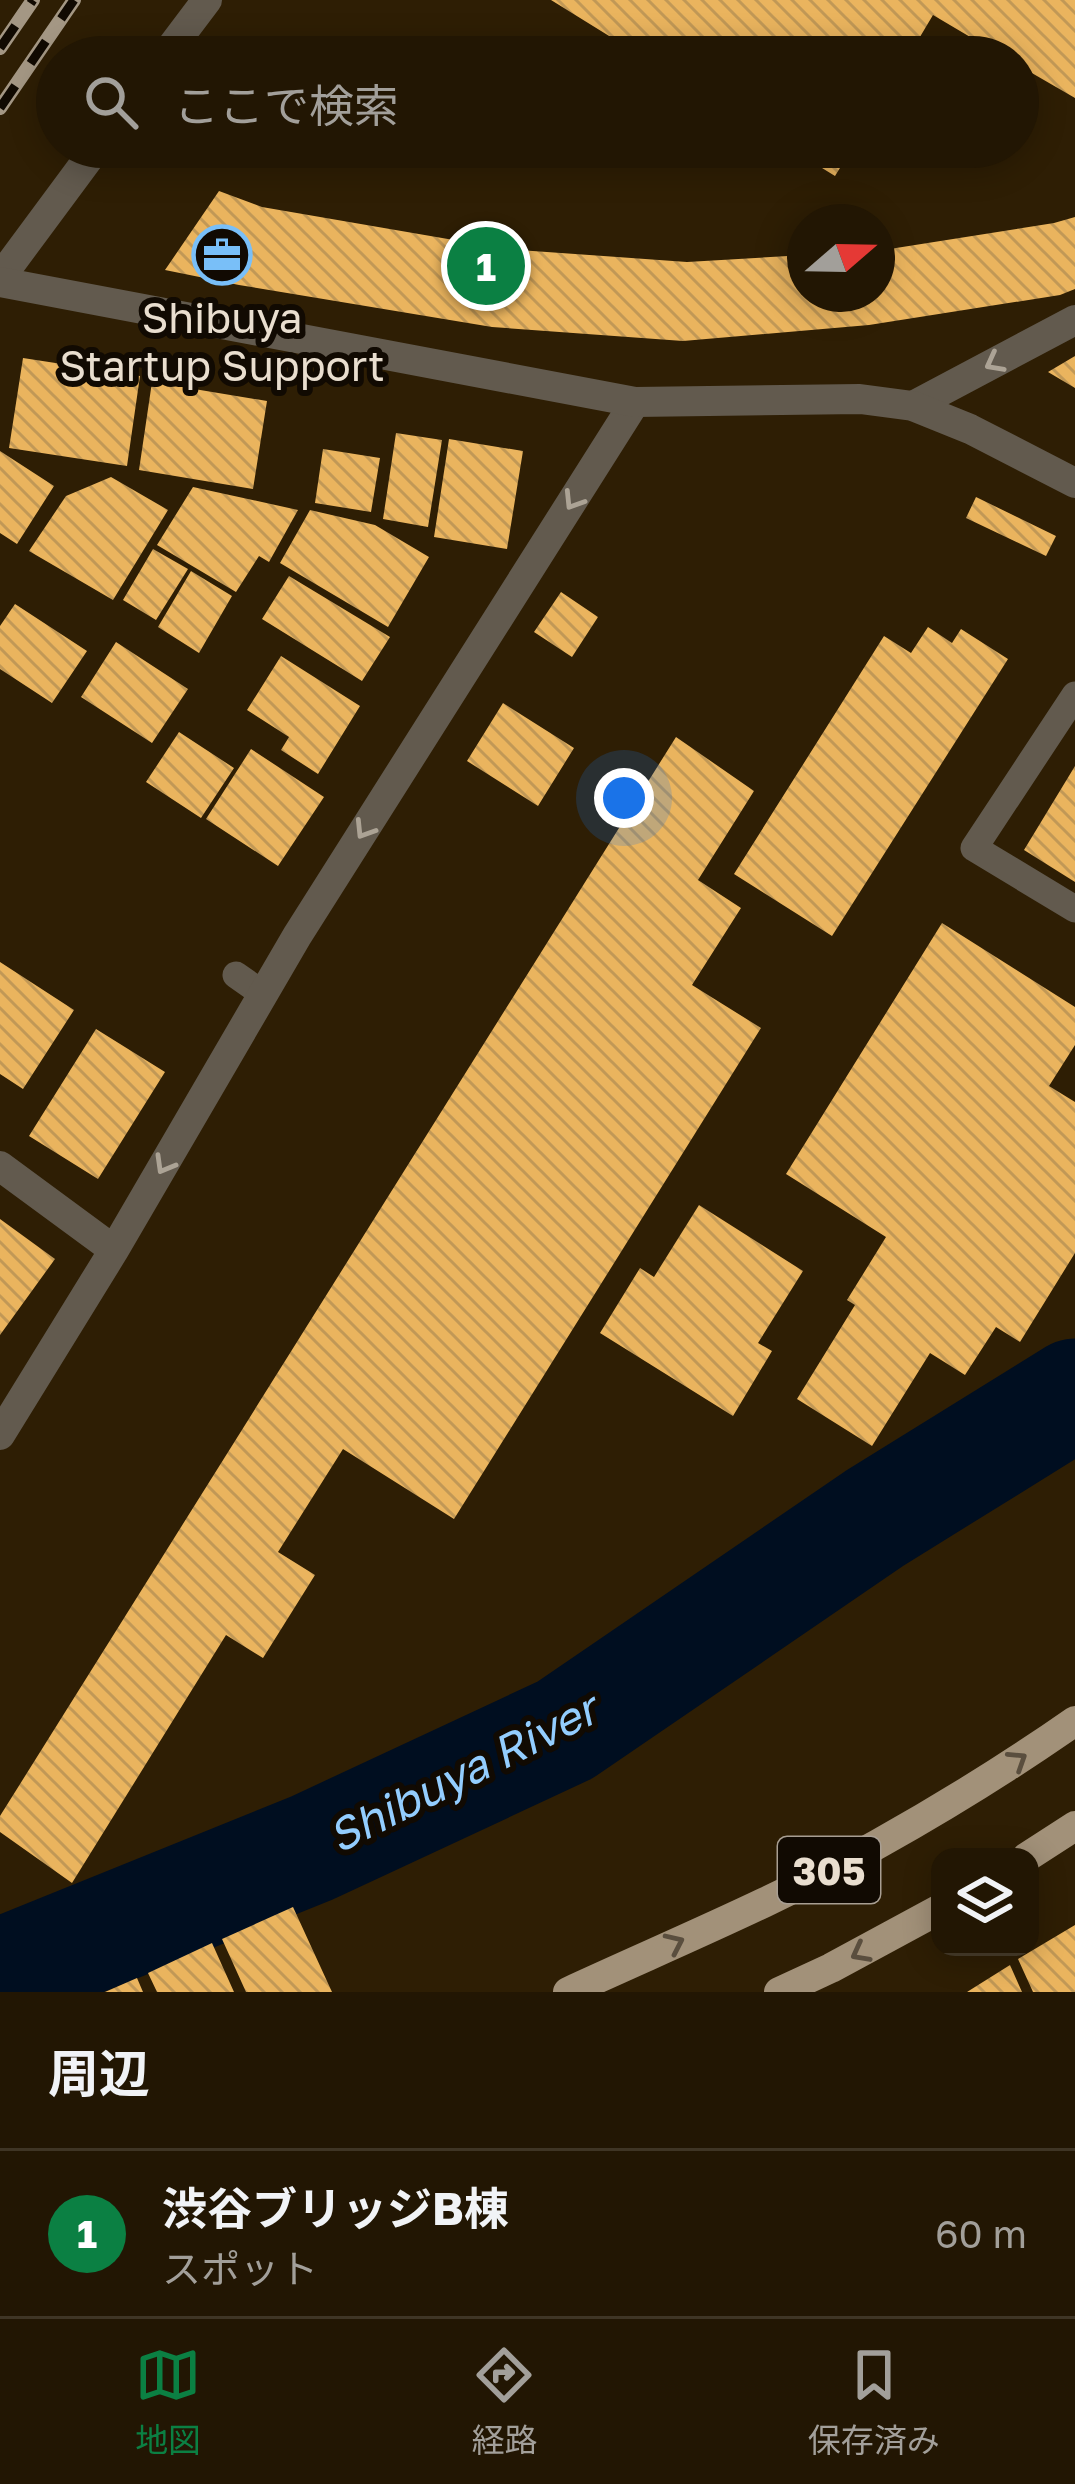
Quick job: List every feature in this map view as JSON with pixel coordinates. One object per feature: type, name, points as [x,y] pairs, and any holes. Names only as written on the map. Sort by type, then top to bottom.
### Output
[{"type":"main road","name":"305","points":[[568,1992],[877,1845],[1020,1760],[1075,1721]]},
{"type":"main road","points":[[1039,1849],[1075,1826]]},
{"type":"main road","name":"305","points":[[778,1992],[931,1914]]},
{"type":"street","points":[[180,36],[207,0]]},
{"type":"street","points":[[82,168],[0,280],[635,402],[860,399],[914,406],[1075,483]]},
{"type":"street","points":[[914,406],[1075,320]]},
{"type":"street","points":[[0,1435],[297,936],[635,402]]},
{"type":"street","points":[[0,1166],[114,1250]]},
{"type":"lane","points":[[1075,695],[974,848],[1075,909]]},
{"type":"lane","points":[[236,975],[263,994]]},
{"type":"building","points":[[551,0],[1075,0],[1075,98],[1039,77],[1039,36],[968,36],[933,15],[920,36],[609,36]]},
{"type":"building","points":[[219,191],[262,207],[506,249],[687,262],[787,256],[787,312],[895,312],[895,248],[1075,217],[1075,289],[1060,295],[869,325],[683,341],[492,327],[165,270]]},
{"type":"building","points":[[1075,356],[1075,388],[1048,372]]},
{"type":"building","points":[[23,358],[140,376],[127,466],[9,448]]},
{"type":"building","points":[[152,382],[267,401],[253,489],[139,470]]},
{"type":"building","points":[[396,433],[442,440],[428,527],[383,519]]},
{"type":"building","points":[[449,439],[523,451],[507,549],[434,537]]},
{"type":"building","points":[[323,449],[380,458],[371,512],[315,503]]},
{"type":"building","points":[[0,451],[54,486],[17,544],[0,533]]},
{"type":"building","points":[[111,477],[168,510],[113,600],[29,551],[66,496]]},
{"type":"building","points":[[193,487],[298,510],[269,562],[259,556],[236,592],[157,545]]},
{"type":"building","points":[[976,497],[1056,536],[1046,556],[966,518]]},
{"type":"building","points":[[310,510],[375,525],[429,557],[388,627],[280,563]]},
{"type":"building","points":[[153,549],[188,569],[156,620],[123,600]]},
{"type":"building","points":[[191,571],[232,596],[199,653],[158,627]]},
{"type":"building","points":[[289,576],[390,637],[362,681],[262,619]]},
{"type":"building","points":[[561,592],[598,617],[572,657],[534,632]]},
{"type":"building","points":[[15,604],[87,651],[52,703],[0,669],[0,626]]},
{"type":"building","points":[[928,627],[952,643],[961,629],[1008,659],[832,936],[734,874],[884,636],[911,653]]},
{"type":"building","points":[[116,642],[188,689],[152,743],[81,697]]},
{"type":"building","points":[[281,656],[360,706],[318,774],[281,750],[289,737],[247,710]]},
{"type":"building","points":[[503,703],[574,748],[538,806],[467,761]]},
{"type":"building","points":[[179,732],[234,768],[201,818],[146,782]]},
{"type":"building","points":[[676,737],[754,791],[698,880],[741,908],[692,985],[761,1028],[454,1519],[343,1449],[278,1552],[315,1575],[263,1658],[226,1635],[72,1883],[0,1832],[0,1816]]},
{"type":"building","points":[[251,749],[324,797],[278,866],[206,819]]},
{"type":"building","points":[[1075,766],[1075,882],[1024,850]]},
{"type":"building","points":[[942,923],[1075,1007],[1075,1045],[1049,1086],[1075,1102],[1075,1253],[1020,1342],[996,1327],[965,1375],[930,1353],[872,1446],[797,1399],[855,1305],[847,1300],[886,1237],[786,1174]]},
{"type":"building","points":[[0,962],[74,1010],[23,1089],[0,1074]]},
{"type":"building","points":[[96,1029],[165,1072],[98,1179],[29,1136]]},
{"type":"building","points":[[699,1205],[803,1271],[758,1343],[772,1351],[733,1416],[600,1333],[640,1268],[654,1277]]},
{"type":"building","points":[[0,1219],[55,1259],[0,1335]]},
{"type":"building","points":[[293,1907],[332,1992],[246,1992],[222,1939]]},
{"type":"building","points":[[1075,1925],[1075,1992],[1033,1992],[1018,1959],[1039,1956],[1039,1946]]},
{"type":"building","points":[[212,1943],[234,1992],[157,1992],[148,1973]]},
{"type":"building","points":[[1010,1965],[1022,1992],[967,1992]]},
{"type":"building","points":[[137,1978],[143,1992],[105,1992]]},
{"type":"waterway","name":"Shibuya River","points":[[0,1974],[312,1848],[565,1730],[875,1518],[1075,1394]]},
{"type":"railway","points":[[0,48],[33,0]]},
{"type":"railway","points":[[49,36],[74,0]]},
{"type":"railway","points":[[0,108],[36,55]]},
{"type":"place","name":"Shibuya Startup Support","points":[[222,255]]},
{"type":"place","name":"渋谷ブリッジB棟","points":[[486,266]]}]
